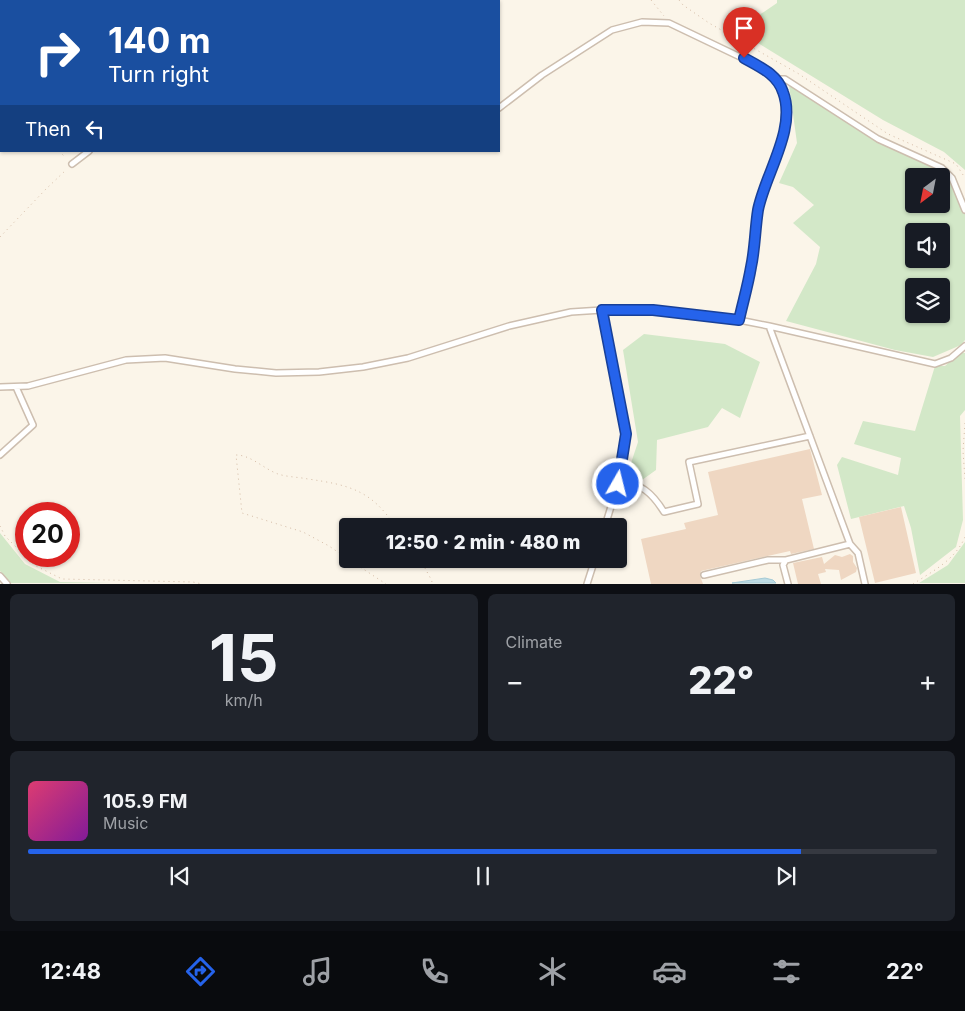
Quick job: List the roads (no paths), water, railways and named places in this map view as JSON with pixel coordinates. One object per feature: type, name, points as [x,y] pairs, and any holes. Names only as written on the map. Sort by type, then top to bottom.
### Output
[{"type":"lane","points":[[500,107],[542,74],[612,30],[642,22],[669,23],[761,67],[777,79],[784,94],[787,114],[781,143],[759,209],[751,266],[739,320]]},
{"type":"lane","points":[[777,79],[785,79],[878,139],[942,168],[952,178],[965,210]]},
{"type":"lane","points":[[72,164],[88,152]]},
{"type":"lane","points":[[602,310],[626,434],[619,478],[607,518]]},
{"type":"lane","points":[[0,387],[28,386],[126,360],[165,358],[235,370],[276,373],[319,372],[363,367],[408,358],[509,326],[571,312],[602,310],[653,310],[739,320],[935,364],[951,358],[965,346]]},
{"type":"lane","points":[[769,326],[850,544],[858,553],[865,584]]},
{"type":"lane","points":[[0,455],[33,424],[16,386]]},
{"type":"lane","points":[[619,478],[638,484],[655,498],[664,512],[698,504],[689,462],[810,436]]},
{"type":"lane","points":[[704,575],[768,560],[786,560],[850,544]]},
{"type":"lane","points":[[786,560],[783,565],[788,584]]},
{"type":"lane","points":[[588,584],[592,568]]},
{"type":"lane","points":[[0,576],[7,584]]},
{"type":"water","points":[[765,578],[776,583],[732,583]]}]
